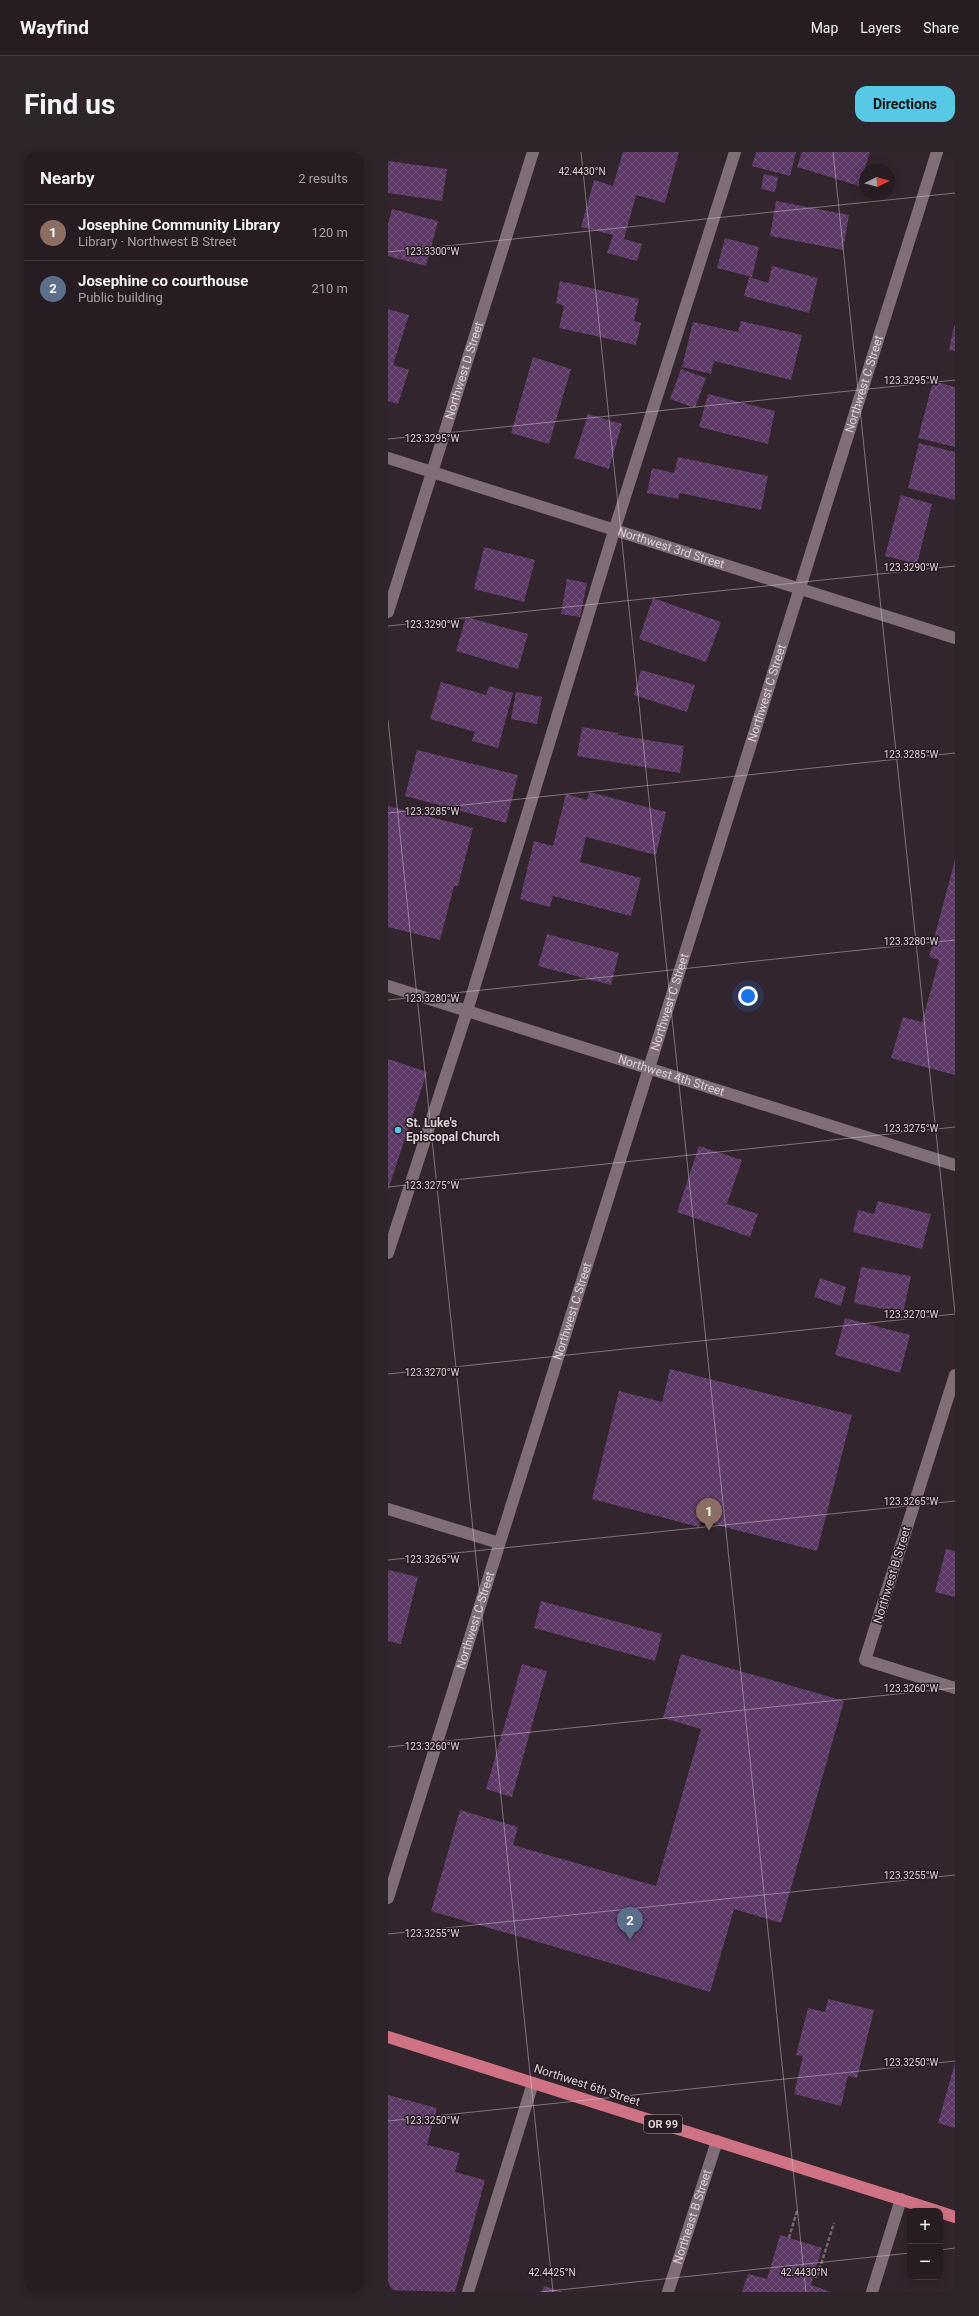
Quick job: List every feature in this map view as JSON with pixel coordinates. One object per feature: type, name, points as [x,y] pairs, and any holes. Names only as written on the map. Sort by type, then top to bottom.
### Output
[{"type":"highway","name":"Northwest 6th Street","points":[[388,2037],[930,2208]]},
{"type":"highway","name":"Northwest 6th Street","points":[[943,2212],[955,2217]]},
{"type":"street","name":"Northwest D Street","points":[[388,612],[533,152]]},
{"type":"street","points":[[388,1253],[467,1011],[614,531],[735,152]]},
{"type":"street","name":"Northwest C Street","points":[[388,1898],[937,152]]},
{"type":"street","name":"Northwest 3rd Street","points":[[388,458],[955,638]]},
{"type":"street","name":"Northwest 4th Street","points":[[388,986],[955,1165]]},
{"type":"street","name":"Northwest B Street","points":[[955,1375],[865,1660],[955,1688]]},
{"type":"street","points":[[388,1509],[499,1544]]},
{"type":"street","points":[[468,2292],[533,2083]]},
{"type":"street","name":"Northeast B Street","points":[[668,2292],[716,2141]]},
{"type":"street","points":[[872,2292],[901,2199]]},
{"type":"path","points":[[789,2238],[797,2212]]},
{"type":"path","points":[[814,2276],[817,2277],[834,2223]]},
{"type":"building","points":[[623,152],[679,152],[665,203],[636,195],[624,239],[642,244],[637,261],[607,253],[613,235],[581,227],[594,180],[613,186]]},
{"type":"building","points":[[756,152],[796,152],[790,176],[752,166]]},
{"type":"building","points":[[802,152],[870,152],[866,164],[859,164],[859,186],[797,167]]},
{"type":"building","points":[[388,161],[447,169],[442,201],[388,193]]},
{"type":"building","points":[[764,174],[778,177],[775,192],[761,189]]},
{"type":"building","points":[[776,201],[849,215],[843,250],[770,236]]},
{"type":"building","points":[[392,209],[438,221],[426,266],[388,256],[388,224]]},
{"type":"building","points":[[725,238],[759,247],[752,277],[717,268]]},
{"type":"building","points":[[772,266],[818,278],[809,313],[744,296],[749,277],[768,283]]},
{"type":"building","points":[[560,281],[639,299],[634,321],[641,323],[636,345],[559,328],[564,306],[556,303]]},
{"type":"building","points":[[388,309],[409,315],[393,365],[409,370],[398,404],[388,401]]},
{"type":"building","points":[[741,321],[802,335],[791,380],[714,361],[711,374],[682,367],[693,322],[738,332]]},
{"type":"building","points":[[955,326],[955,351],[949,350]]},
{"type":"building","points":[[533,357],[571,369],[549,444],[511,433]]},
{"type":"building","points":[[681,369],[706,378],[695,408],[670,399]]},
{"type":"building","points":[[933,381],[955,387],[955,447],[918,438]]},
{"type":"building","points":[[708,394],[775,411],[768,444],[699,427]]},
{"type":"building","points":[[588,414],[622,424],[609,469],[574,458]]},
{"type":"building","points":[[919,443],[955,452],[955,500],[908,488]]},
{"type":"building","points":[[678,457],[768,476],[761,510],[680,493],[678,499],[647,493],[652,468],[674,473]]},
{"type":"building","points":[[901,495],[932,504],[917,564],[885,556]]},
{"type":"building","points":[[484,547],[535,560],[524,602],[474,589]]},
{"type":"building","points":[[567,579],[587,583],[580,617],[561,614]]},
{"type":"building","points":[[653,598],[721,622],[706,662],[639,639]]},
{"type":"building","points":[[466,617],[528,634],[518,669],[456,651]]},
{"type":"building","points":[[641,670],[695,685],[687,712],[634,695]]},
{"type":"building","points":[[441,682],[486,695],[489,686],[513,693],[498,748],[472,741],[475,732],[430,719]]},
{"type":"building","points":[[516,692],[542,697],[537,724],[511,719]]},
{"type":"building","points":[[582,727],[618,733],[618,735],[684,746],[680,773],[577,756]]},
{"type":"building","points":[[417,750],[518,775],[506,823],[405,796]]},
{"type":"building","points":[[589,792],[666,812],[656,855],[586,837],[580,862],[641,878],[631,916],[553,896],[550,907],[520,899],[534,841],[553,846],[566,794],[587,800]]},
{"type":"building","points":[[388,806],[473,828],[458,886],[454,886],[440,940],[388,927]]},
{"type":"building","points":[[955,860],[955,1075],[891,1058],[903,1017],[922,1022],[939,960],[929,957]]},
{"type":"building","points":[[547,934],[619,953],[611,985],[538,966]]},
{"type":"building","name":"St. Luke's Episcopal Church","points":[[388,1059],[427,1072],[388,1190]]},
{"type":"building","points":[[699,1146],[742,1160],[727,1204],[758,1214],[750,1237],[677,1212]]},
{"type":"building","points":[[878,1201],[931,1214],[922,1249],[853,1232],[858,1210],[874,1214]]},
{"type":"building","points":[[861,1267],[911,1276],[903,1313],[854,1303]]},
{"type":"building","points":[[820,1278],[846,1287],[841,1306],[814,1297]]},
{"type":"building","points":[[845,1318],[910,1335],[900,1373],[835,1355]]},
{"type":"building","points":[[670,1369],[852,1415],[817,1551],[701,1521],[699,1527],[592,1499],[619,1391],[662,1402]]},
{"type":"building","points":[[946,1549],[955,1551],[955,1597],[935,1592]]},
{"type":"building","points":[[388,1570],[418,1577],[401,1644],[388,1641]]},
{"type":"building","points":[[541,1601],[662,1634],[655,1661],[534,1628]]},
{"type":"building","points":[[681,1654],[844,1701],[781,1923],[734,1909],[710,1992],[431,1911],[460,1810],[518,1827],[513,1845],[656,1886],[701,1729],[663,1718]]},
{"type":"building","points":[[522,1664],[547,1671],[512,1797],[486,1789]]},
{"type":"building","points":[[828,1999],[874,2010],[857,2078],[848,2076],[841,2106],[794,2094],[803,2056],[796,2055],[808,2008],[825,2012]]},
{"type":"building","points":[[955,2063],[955,2128],[938,2123]]},
{"type":"building","points":[[388,2095],[437,2108],[427,2145],[460,2153],[455,2172],[485,2180],[455,2292],[388,2290]]},
{"type":"building","points":[[780,2235],[822,2248],[811,2285],[831,2292],[742,2292],[748,2274],[767,2279]]},
{"type":"building","points":[[544,2286],[563,2292],[542,2292]]},
{"type":"place","name":"St. Luke's Episcopal Church","points":[[398,1130]]},
{"type":"place","name":"Josephine Community Library","points":[[709,1531]]},
{"type":"place","name":"Josephine co courthouse","points":[[630,1940]]}]
